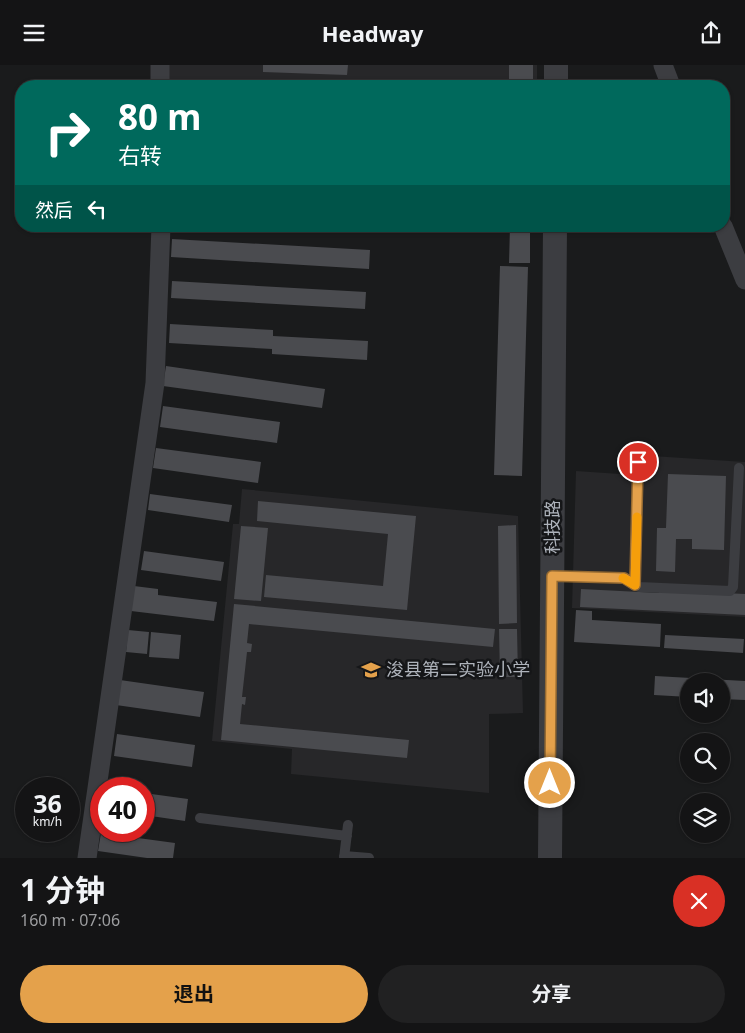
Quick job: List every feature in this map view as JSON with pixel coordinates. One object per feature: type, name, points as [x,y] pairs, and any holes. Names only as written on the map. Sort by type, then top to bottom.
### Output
[{"type":"street","points":[[160,65],[160,80]]},
{"type":"street","points":[[556,65],[556,80]]},
{"type":"street","points":[[663,65],[669,80]]},
{"type":"street","points":[[87,858],[155,383],[161,232]]},
{"type":"street","name":"科技路","points":[[550,858],[555,232]]},
{"type":"street","points":[[725,232],[745,280]]},
{"type":"lane","points":[[635,585],[638,462]]},
{"type":"lane","points":[[552,576],[624,578],[639,587],[730,591],[733,587],[739,468]]},
{"type":"lane","points":[[200,818],[346,836]]},
{"type":"lane","points":[[348,825],[344,857],[369,858]]},
{"type":"shaded area","points":[[168,65],[537,65],[537,80],[168,80]]},
{"type":"shaded area","points":[[621,454],[745,462],[745,617],[572,608],[576,471],[620,474]]},
{"type":"shaded area","points":[[242,489],[518,516],[523,713],[489,714],[489,793],[291,774],[292,749],[212,741],[233,524],[239,524]]},
{"type":"building","points":[[263,65],[348,65],[347,75],[263,72]]},
{"type":"building","points":[[509,65],[533,65],[533,80],[509,80]]},
{"type":"building","points":[[510,232],[530,232],[530,263],[509,263]]},
{"type":"building","points":[[172,239],[370,250],[369,269],[171,257]]},
{"type":"building","points":[[500,266],[528,267],[522,476],[494,475]]},
{"type":"building","points":[[172,281],[366,292],[365,309],[171,298]]},
{"type":"building","points":[[170,324],[273,330],[273,336],[368,341],[367,360],[272,354],[272,349],[169,343]]},
{"type":"building","points":[[166,366],[325,389],[322,408],[163,386]]},
{"type":"building","points":[[163,406],[280,422],[277,443],[160,427]]},
{"type":"building","points":[[156,448],[261,462],[258,483],[153,468]]},
{"type":"building","points":[[668,474],[726,476],[724,550],[692,549],[692,539],[676,539],[675,572],[656,571],[657,528],[666,528]]},
{"type":"building","points":[[150,494],[232,505],[229,522],[148,510]]},
{"type":"building","points":[[258,501],[416,516],[407,610],[264,597],[266,575],[383,586],[388,534],[257,521]]},
{"type":"building","points":[[516,525],[517,623],[499,624],[498,526]]},
{"type":"building","points":[[241,526],[268,528],[261,601],[234,599]]},
{"type":"building","points":[[144,551],[224,562],[221,581],[141,570]]},
{"type":"building","points":[[134,586],[158,589],[158,595],[217,602],[214,621],[131,611]]},
{"type":"building","points":[[581,589],[659,593],[659,590],[745,594],[745,615],[580,607]]},
{"type":"building","points":[[234,604],[495,629],[493,647],[249,624],[247,643],[252,644],[251,652],[247,652],[242,697],[246,697],[245,705],[242,704],[240,724],[409,740],[407,758],[221,740]]},
{"type":"building","points":[[576,610],[592,611],[592,620],[661,624],[660,647],[574,642]]},
{"type":"building","points":[[499,629],[517,629],[518,677],[500,677]]},
{"type":"building","points":[[128,630],[149,632],[147,654],[126,652]]},
{"type":"building","points":[[151,632],[181,635],[179,659],[149,657]]},
{"type":"building","points":[[665,635],[744,639],[743,653],[664,648]]},
{"type":"building","points":[[655,676],[680,677],[680,696],[654,695]]},
{"type":"building","points":[[120,680],[204,692],[200,717],[116,705]]},
{"type":"building","points":[[730,680],[745,681],[745,700],[730,699]]},
{"type":"building","points":[[117,734],[195,745],[192,767],[114,756]]},
{"type":"building","points":[[155,794],[188,799],[185,821],[155,817]]},
{"type":"building","points":[[155,840],[175,843],[173,858],[147,858],[98,851],[100,842],[155,842]]},
{"type":"slow traffic","points":[[623,578],[635,585],[637,517]]},
{"type":"place","name":"浚县第二实验小学","points":[[371,670]]},
{"type":"route","points":[[550,783],[552,576],[624,578],[635,585],[638,462]]}]
